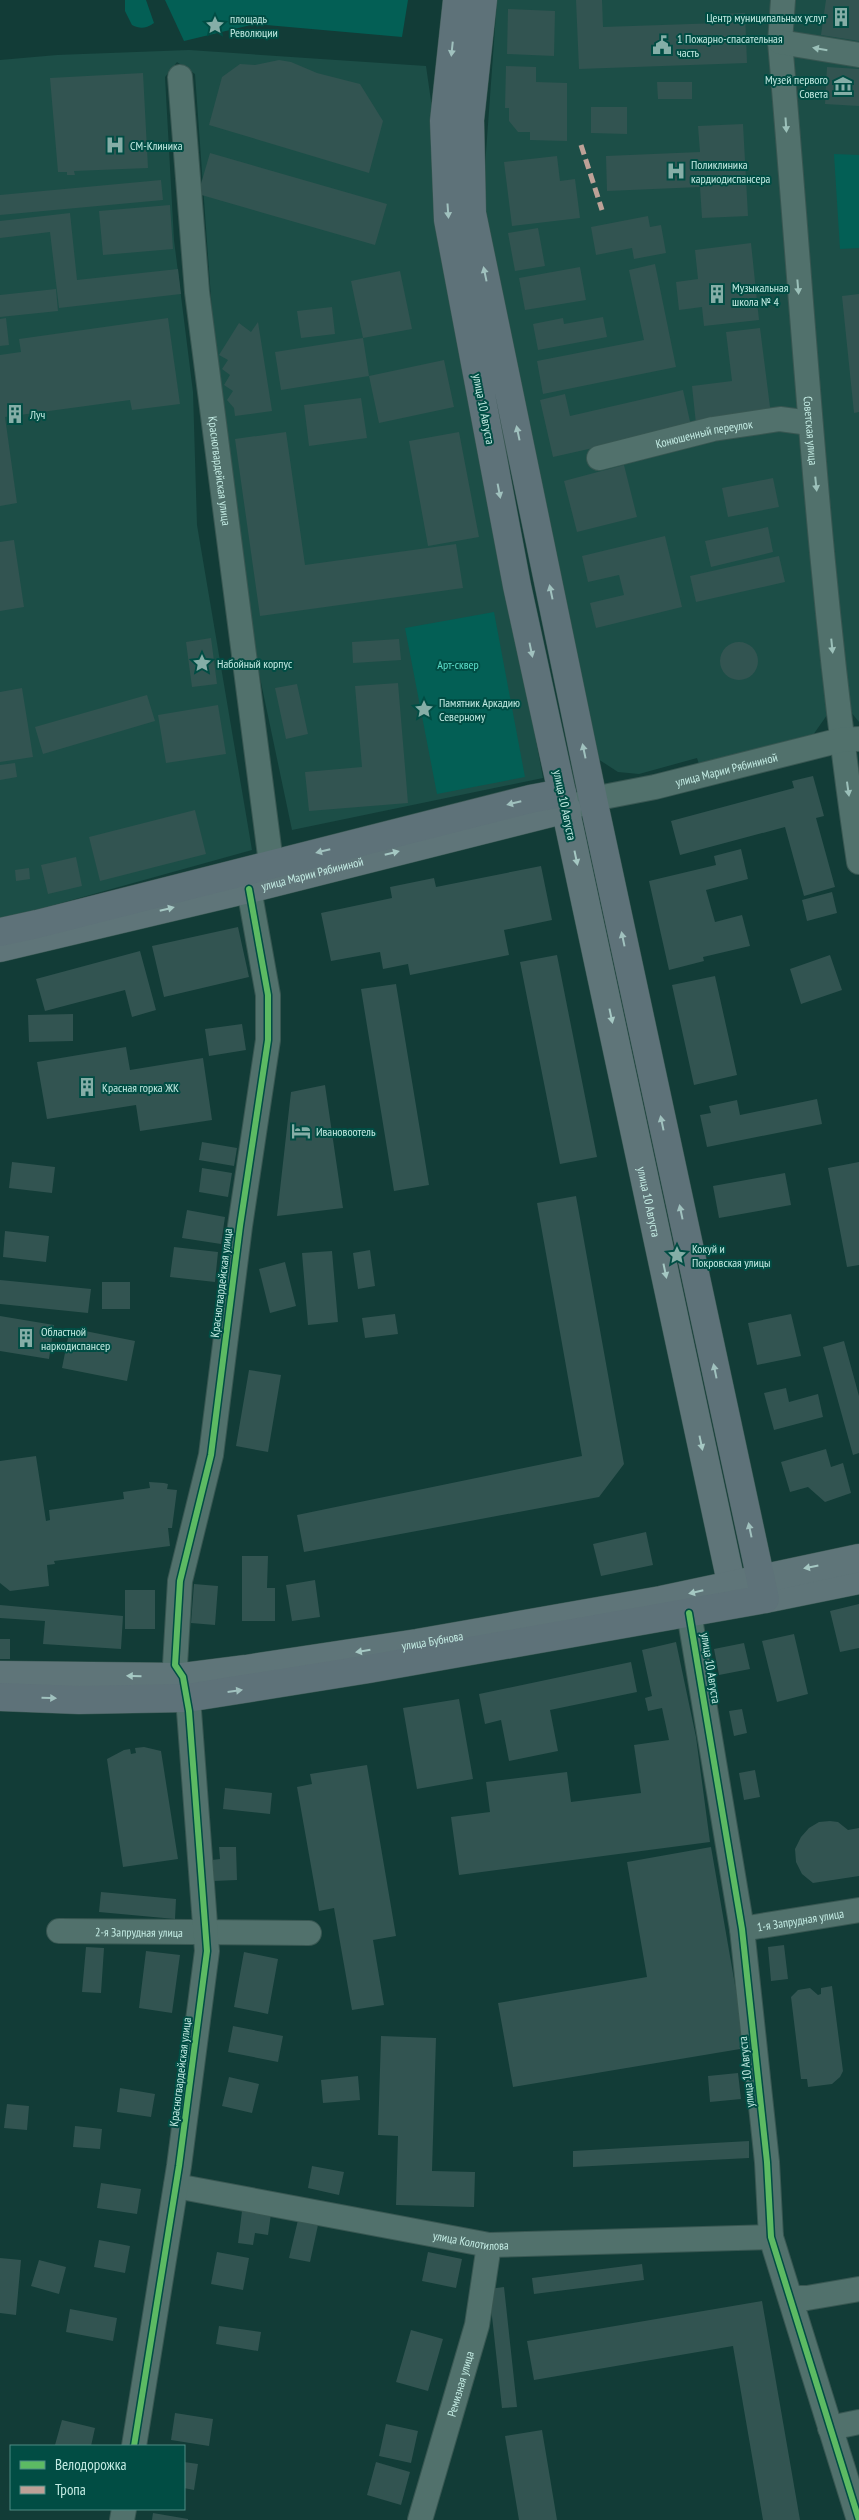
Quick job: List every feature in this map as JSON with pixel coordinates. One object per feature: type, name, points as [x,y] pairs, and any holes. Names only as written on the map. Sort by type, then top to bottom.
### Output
[{"type":"highway","name":"улица 10 Августа","points":[[456,0],[444,121],[448,220],[517,586],[564,801]]},
{"type":"highway","points":[[483,0],[470,120],[472,213],[593,799],[762,1588]]},
{"type":"highway","name":"улица Марии Рябининой","points":[[0,932],[530,799],[564,801]]},
{"type":"highway","name":"улица Бубнова","points":[[0,1697],[79,1700],[185,1688],[689,1613],[733,1594],[762,1588]]},
{"type":"main road","name":"улица Марии Рябининой","points":[[0,948],[249,889],[564,801]]},
{"type":"main road","name":"улица 10 Августа","points":[[564,801],[645,1172],[733,1594]]},
{"type":"main road","name":"улица Бубнова","points":[[762,1588],[859,1558]]},
{"type":"main road","name":"улица Бубнова","points":[[762,1588],[859,1580]]},
{"type":"main road","name":"улица Бубнова","points":[[0,1674],[185,1688],[417,1643],[661,1600],[733,1594]]},
{"type":"street","name":"Советская улица","points":[[783,0],[780,42],[810,423],[850,739],[859,862]]},
{"type":"street","points":[[780,42],[859,55]]},
{"type":"street","name":"Красногвардейская улица","points":[[180,77],[197,292],[271,864]]},
{"type":"street","name":"Конюшенный переулок","points":[[599,458],[713,430],[780,419],[810,423]]},
{"type":"street","name":"улица Марии Рябининой","points":[[564,801],[593,799],[655,787],[850,739]]},
{"type":"street","name":"Красногвардейская улица","points":[[134,2445],[176,2186],[207,1951],[185,1688],[175,1665],[180,1581],[211,1455],[240,1226],[268,1040],[268,995],[249,889]]},
{"type":"street","points":[[645,1172],[672,1170]]},
{"type":"street","name":"улица 10 Августа","points":[[689,1613],[742,1929],[767,2162],[771,2237],[858,2520]]},
{"type":"street","name":"1-я Запрудная улица","points":[[742,1929],[859,1910]]},
{"type":"street","name":"2-я Запрудная улица","points":[[60,1931],[309,1933]]},
{"type":"street","name":"улица Колотилова","points":[[176,2186],[489,2245],[771,2237]]},
{"type":"street","name":"Ремизная улица","points":[[420,2520],[477,2325],[489,2245]]},
{"type":"street","points":[[791,2298],[807,2298],[859,2289]]},
{"type":"street","points":[[830,2428],[859,2422]]},
{"type":"shaded area","points":[[497,0],[776,0],[771,72],[800,428],[829,702],[827,715],[813,735],[701,770],[697,758],[639,774],[618,772],[598,759],[486,211],[485,166]]},
{"type":"shaded area","points":[[792,0],[859,0],[859,53],[787,40]]},
{"type":"shaded area","points":[[787,46],[859,58],[859,722],[846,706]]},
{"type":"shaded area","points":[[189,50],[426,66],[434,122],[438,213],[543,778],[292,830],[227,521],[195,74],[177,62],[165,77],[174,240],[193,392],[197,525],[252,850],[0,920],[0,60],[57,55]]},
{"type":"green space","points":[[125,0],[146,0],[154,23],[143,28],[132,25],[125,11]]},
{"type":"green space","points":[[165,0],[408,0],[402,37],[255,24],[184,41]]},
{"type":"green space","points":[[834,154],[859,155],[859,248],[840,249]]},
{"type":"green space","name":"Арт-сквер","points":[[494,612],[525,777],[437,794],[405,628]]},
{"type":"building","name":"1 Пожарно-спасательная часть","points":[[576,0],[602,0],[603,27],[720,23],[720,14],[745,13],[747,63],[579,69]]},
{"type":"building","name":"Центр муниципальных услуг","points":[[826,0],[859,0],[859,41],[821,35]]},
{"type":"building","points":[[508,9],[555,11],[554,56],[507,54]]},
{"type":"building","points":[[279,60],[291,62],[317,73],[360,84],[383,121],[369,173],[209,125],[222,77],[240,64],[255,65]]},
{"type":"building","points":[[506,66],[536,67],[536,82],[567,83],[567,141],[530,140],[530,132],[518,132],[509,121],[509,108],[505,108]]},
{"type":"building","name":"Музей первого Совета","points":[[827,67],[859,69],[859,106],[825,104]]},
{"type":"building","points":[[143,73],[148,168],[74,171],[75,175],[67,175],[67,172],[58,172],[50,78]]},
{"type":"building","points":[[657,82],[692,82],[692,99],[658,99]]},
{"type":"building","points":[[591,107],[627,107],[627,134],[591,133]]},
{"type":"building","name":"Поликлиника кардиодиспансера","points":[[743,124],[748,216],[702,218],[700,187],[607,191],[606,156],[700,152],[698,126]]},
{"type":"building","points":[[210,153],[387,204],[375,245],[198,194]]},
{"type":"building","points":[[557,156],[560,181],[575,179],[580,218],[512,226],[504,162]]},
{"type":"building","points":[[161,180],[163,200],[0,215],[0,195]]},
{"type":"building","points":[[170,205],[173,249],[103,255],[99,211]]},
{"type":"building","points":[[70,213],[77,280],[178,269],[181,294],[59,308],[50,232],[0,238],[0,221]]},
{"type":"building","points":[[648,216],[650,227],[661,225],[666,253],[634,259],[632,248],[596,255],[591,227]]},
{"type":"building","points":[[538,228],[545,266],[515,271],[508,233]]},
{"type":"building","name":"Музыкальная школа № 4","points":[[751,243],[759,320],[704,326],[702,307],[679,310],[676,282],[698,279],[695,250]]},
{"type":"building","points":[[655,264],[676,367],[543,394],[537,361],[644,340],[629,270]]},
{"type":"building","points":[[580,267],[586,300],[525,310],[519,278]]},
{"type":"building","points":[[400,271],[412,329],[363,338],[351,281]]},
{"type":"building","points":[[56,289],[58,311],[0,317],[0,295]]},
{"type":"building","points":[[859,294],[859,412],[854,413],[842,296]]},
{"type":"building","points":[[332,307],[335,334],[301,338],[297,311]]},
{"type":"building","points":[[603,317],[607,337],[538,350],[533,324],[563,318],[564,324]]},
{"type":"building","points":[[6,318],[9,345],[0,346],[0,319]]},
{"type":"building","name":"Луч","points":[[168,318],[180,404],[132,410],[130,400],[5,417],[17,503],[0,506],[0,355],[21,352],[19,339]]},
{"type":"building","points":[[258,322],[272,411],[235,416],[234,408],[227,400],[233,391],[224,385],[230,375],[222,369],[228,360],[219,355],[239,323],[251,332]]},
{"type":"building","points":[[760,328],[771,415],[696,424],[692,386],[732,381],[726,332]]},
{"type":"building","points":[[363,338],[369,376],[281,390],[275,352]]},
{"type":"building","points":[[444,360],[454,407],[379,423],[369,376]]},
{"type":"building","points":[[683,390],[691,426],[553,457],[540,400],[565,394],[570,416]]},
{"type":"building","points":[[361,398],[367,438],[309,446],[304,405]]},
{"type":"building","points":[[286,432],[305,565],[456,544],[463,588],[260,616],[235,439]]},
{"type":"building","points":[[459,432],[479,537],[428,546],[409,441]]},
{"type":"building","points":[[624,465],[637,517],[577,532],[564,481]]},
{"type":"building","points":[[773,478],[779,507],[728,517],[722,488]]},
{"type":"building","points":[[768,527],[773,552],[711,567],[705,541]]},
{"type":"building","points":[[665,536],[682,607],[596,628],[590,603],[624,595],[619,575],[588,582],[582,556]]},
{"type":"building","points":[[14,540],[24,607],[0,611],[0,542]]},
{"type":"building","points":[[779,556],[785,582],[696,602],[690,576]]},
{"type":"building","points":[[211,638],[217,684],[192,687],[186,642]]},
{"type":"building","points":[[399,639],[401,660],[353,663],[352,642]]},
{"type":"building","points":[[739,642],[752,648],[758,661],[752,674],[739,680],[726,674],[720,661],[726,648]]},
{"type":"building","points":[[398,683],[408,803],[309,811],[305,772],[362,767],[355,686]]},
{"type":"building","points":[[297,684],[308,734],[286,739],[275,688]]},
{"type":"building","points":[[22,688],[33,757],[0,762],[0,692]]},
{"type":"building","points":[[147,695],[155,721],[43,754],[35,727]]},
{"type":"building","points":[[218,705],[226,754],[166,763],[158,715]]},
{"type":"building","points":[[15,763],[17,777],[0,780],[0,765]]},
{"type":"building","points":[[813,776],[824,816],[816,818],[835,887],[804,896],[785,827],[680,855],[671,821],[794,788],[792,781]]},
{"type":"building","points":[[195,810],[206,854],[100,881],[89,837]]},
{"type":"building","points":[[741,849],[748,879],[706,890],[715,922],[742,915],[750,946],[703,957],[704,961],[669,970],[649,881],[716,865],[714,856]]},
{"type":"building","points":[[76,857],[82,886],[48,894],[41,865]]},
{"type":"building","points":[[541,866],[552,920],[504,930],[509,955],[410,975],[408,964],[383,969],[380,952],[331,961],[321,913],[392,898],[390,887],[434,878],[436,887]]},
{"type":"building","points":[[29,868],[30,879],[16,881],[15,870]]},
{"type":"building","points":[[832,892],[837,913],[807,921],[802,900]]},
{"type":"building","points":[[238,927],[249,977],[164,997],[152,946]]},
{"type":"building","points":[[140,951],[156,1010],[132,1017],[125,990],[45,1011],[36,979]]},
{"type":"building","points":[[557,955],[597,1157],[560,1164],[520,962]]},
{"type":"building","points":[[830,955],[842,990],[801,1004],[790,969]]},
{"type":"building","points":[[715,976],[737,1075],[694,1085],[672,985]]},
{"type":"building","points":[[396,984],[429,1185],[394,1191],[361,989]]},
{"type":"building","points":[[73,1014],[73,1041],[29,1042],[28,1015]]},
{"type":"building","points":[[242,1024],[246,1050],[209,1056],[205,1029]]},
{"type":"building","points":[[126,1047],[130,1070],[203,1058],[212,1120],[140,1131],[136,1105],[47,1119],[37,1062]]},
{"type":"building","points":[[325,1085],[343,1208],[277,1216],[291,1092]]},
{"type":"building","points":[[817,1099],[822,1124],[707,1147],[700,1115],[711,1113],[709,1106],[737,1100],[740,1115]]},
{"type":"building","points":[[202,1142],[237,1148],[234,1166],[199,1160]]},
{"type":"building","points":[[12,1162],[55,1167],[52,1193],[9,1188]]},
{"type":"building","points":[[859,1162],[859,1265],[847,1267],[828,1168]]},
{"type":"building","points":[[202,1168],[232,1173],[228,1197],[199,1192]]},
{"type":"building","points":[[785,1173],[791,1205],[719,1218],[713,1186]]},
{"type":"building","points":[[576,1196],[624,1464],[599,1497],[304,1552],[297,1515],[582,1456],[537,1203]]},
{"type":"building","points":[[187,1210],[225,1217],[221,1244],[182,1238]]},
{"type":"building","points":[[5,1231],[49,1236],[46,1262],[3,1257]]},
{"type":"building","points":[[174,1247],[218,1252],[215,1282],[170,1277]]},
{"type":"building","points":[[370,1250],[375,1286],[358,1289],[353,1253]]},
{"type":"building","points":[[332,1251],[338,1322],[308,1325],[302,1253]]},
{"type":"building","points":[[285,1262],[296,1306],[270,1313],[259,1269]]},
{"type":"building","points":[[0,1280],[91,1289],[88,1313],[0,1304]]},
{"type":"building","points":[[102,1282],[130,1282],[130,1309],[102,1309]]},
{"type":"building","points":[[395,1314],[398,1334],[365,1338],[362,1318]]},
{"type":"building","points":[[791,1314],[801,1356],[757,1365],[748,1323]]},
{"type":"building","name":"Областной наркодиспансер","points":[[0,1316],[54,1325],[49,1359],[0,1351]]},
{"type":"building","points":[[70,1328],[135,1341],[127,1381],[62,1368]]},
{"type":"building","points":[[844,1341],[859,1396],[859,1453],[853,1455],[823,1347]]},
{"type":"building","points":[[249,1370],[281,1375],[268,1452],[236,1446]]},
{"type":"building","points":[[786,1388],[789,1402],[818,1394],[823,1417],[774,1430],[764,1393]]},
{"type":"building","points":[[826,1449],[831,1467],[843,1463],[851,1493],[825,1502],[808,1487],[790,1492],[781,1462]]},
{"type":"building","points":[[36,1456],[46,1521],[50,1520],[49,1510],[124,1499],[123,1492],[150,1488],[149,1482],[168,1484],[167,1489],[177,1490],[172,1528],[168,1528],[170,1546],[54,1561],[55,1564],[47,1565],[49,1586],[10,1591],[0,1583],[0,1461]]},
{"type":"building","points":[[646,1532],[653,1565],[601,1576],[593,1544]]},
{"type":"building","points":[[242,1556],[268,1556],[267,1588],[275,1588],[275,1621],[242,1621]]},
{"type":"building","points":[[315,1580],[320,1617],[292,1621],[286,1585]]},
{"type":"building","points":[[194,1584],[218,1586],[215,1625],[191,1623]]},
{"type":"building","points":[[125,1590],[155,1590],[155,1629],[125,1629]]},
{"type":"building","points":[[859,1604],[859,1648],[840,1652],[830,1611]]},
{"type":"building","points":[[0,1605],[123,1616],[121,1649],[43,1644],[45,1621],[0,1618]]},
{"type":"building","points":[[794,1634],[808,1694],[777,1702],[762,1641]]},
{"type":"building","points":[[0,1639],[10,1639],[10,1659],[0,1659]]},
{"type":"building","points":[[676,1642],[696,1737],[710,1842],[459,1875],[451,1817],[490,1812],[486,1782],[567,1772],[571,1802],[641,1793],[634,1745],[669,1740],[662,1708],[648,1711],[645,1698],[652,1696],[642,1650]]},
{"type":"building","points":[[744,1643],[750,1669],[719,1675],[714,1649]]},
{"type":"building","points":[[631,1662],[637,1692],[550,1710],[558,1751],[509,1761],[501,1720],[485,1724],[479,1694]]},
{"type":"building","points":[[459,1699],[473,1779],[417,1789],[403,1708]]},
{"type":"building","points":[[742,1709],[747,1733],[734,1736],[729,1711]]},
{"type":"building","points":[[144,1747],[161,1751],[178,1859],[123,1867],[107,1759],[124,1750],[130,1749],[131,1754],[136,1753],[135,1748]]},
{"type":"building","points":[[367,1765],[396,1936],[373,1940],[384,2005],[352,2010],[334,1908],[319,1911],[297,1787],[312,1784],[310,1774]]},
{"type":"building","points":[[755,1770],[760,1797],[744,1800],[739,1773]]},
{"type":"building","points":[[225,1788],[272,1793],[270,1814],[223,1809]]},
{"type":"building","points":[[819,1822],[838,1822],[848,1830],[859,1828],[859,1876],[813,1883],[802,1874],[796,1862],[795,1849],[801,1837],[809,1828]]},
{"type":"building","points":[[219,1847],[236,1847],[237,1880],[213,1881],[212,1860],[220,1859]]},
{"type":"building","points":[[711,1847],[746,2048],[513,2087],[498,2003],[647,1977],[627,1862]]},
{"type":"building","points":[[101,1892],[176,1899],[175,1919],[99,1912]]},
{"type":"building","points":[[784,1945],[788,1979],[771,1981],[768,1947]]},
{"type":"building","points":[[86,1947],[104,1948],[101,1993],[82,1992]]},
{"type":"building","points":[[146,1951],[180,1955],[172,2013],[139,2008]]},
{"type":"building","points":[[244,1952],[278,1959],[268,2014],[234,2007]]},
{"type":"building","points":[[832,1986],[843,2071],[840,2077],[832,2084],[808,2087],[807,2079],[801,2079],[791,1997],[798,1990],[810,1988],[818,1995],[821,1994],[821,1988]]},
{"type":"building","points":[[233,2026],[283,2036],[278,2062],[228,2052]]},
{"type":"building","points":[[381,2036],[436,2038],[432,2171],[475,2172],[474,2207],[396,2205],[398,2136],[378,2135]]},
{"type":"building","points":[[738,2073],[741,2099],[710,2102],[708,2076]]},
{"type":"building","points":[[358,2076],[360,2100],[323,2103],[321,2080]]},
{"type":"building","points":[[229,2077],[259,2084],[252,2113],[222,2106]]},
{"type":"building","points":[[120,2088],[155,2094],[151,2117],[117,2112]]},
{"type":"building","points":[[7,2104],[29,2106],[27,2130],[4,2128]]},
{"type":"building","points":[[75,2126],[102,2129],[100,2149],[73,2147]]},
{"type":"building","points":[[749,2141],[749,2158],[573,2167],[573,2151]]},
{"type":"building","points":[[312,2166],[344,2172],[339,2195],[308,2188]]},
{"type":"building","points":[[101,2183],[141,2189],[137,2214],[97,2208]]},
{"type":"building","points":[[242,2211],[271,2214],[268,2235],[255,2233],[253,2245],[238,2243]]},
{"type":"building","points":[[298,2220],[318,2225],[310,2262],[289,2258]]},
{"type":"building","points":[[99,2240],[130,2246],[125,2273],[94,2267]]},
{"type":"building","points":[[217,2252],[249,2258],[243,2290],[211,2284]]},
{"type":"building","points":[[428,2252],[462,2259],[456,2288],[422,2281]]},
{"type":"building","points":[[0,2258],[21,2260],[16,2315],[0,2313]]},
{"type":"building","points":[[39,2260],[66,2267],[59,2294],[31,2286]]},
{"type":"building","points":[[642,2264],[644,2280],[534,2294],[532,2278]]},
{"type":"building","points":[[504,2287],[517,2407],[502,2408],[489,2289]]},
{"type":"building","points":[[762,2301],[800,2520],[763,2520],[733,2346],[534,2380],[527,2341]]},
{"type":"building","points":[[70,2309],[117,2318],[113,2341],[66,2332]]},
{"type":"building","points":[[219,2326],[261,2332],[258,2351],[216,2344]]},
{"type":"building","points":[[411,2330],[443,2339],[428,2391],[396,2382]]},
{"type":"building","points":[[175,2413],[213,2419],[209,2446],[171,2440]]},
{"type":"building","points":[[62,2420],[95,2428],[91,2445],[55,2445]]},
{"type":"building","points":[[386,2424],[418,2431],[411,2463],[379,2456]]},
{"type":"building","points":[[542,2430],[557,2520],[519,2520],[505,2436]]},
{"type":"building","points":[[185,2462],[198,2464],[194,2490],[185,2488]]},
{"type":"building","points":[[376,2462],[410,2472],[401,2505],[367,2495]]},
{"type":"building","points":[[153,2513],[188,2519],[188,2520],[152,2520]]},
{"type":"marked path","points":[[581,145],[602,210]]},
{"type":"cycle path","points":[[134,2445],[179,2166],[207,1951],[189,1711],[183,1677],[175,1665],[180,1581],[211,1455],[240,1226],[268,1040],[268,995],[249,889]]},
{"type":"cycle path","points":[[689,1613],[742,1929],[767,2162],[771,2237],[859,2520]]},
{"type":"place","name":"Центр муниципальных услуг","points":[[841,17]]},
{"type":"place","name":"площадь Революции","points":[[215,25]]},
{"type":"place","name":"1 Пожарно-спасательная часть","points":[[662,45]]},
{"type":"place","name":"Музей первого Совета","points":[[843,86]]},
{"type":"place","name":"СМ-Клиника","points":[[115,145]]},
{"type":"place","name":"Поликлиника кардиодиспансера","points":[[676,171]]},
{"type":"place","name":"Музыкальная школа № 4","points":[[717,294]]},
{"type":"place","name":"Луч","points":[[15,414]]},
{"type":"place","name":"Набойный корпус","points":[[202,663]]},
{"type":"place","name":"Памятник Аркадию Северному","points":[[424,709]]},
{"type":"place","name":"Красная горка ЖК","points":[[87,1087]]},
{"type":"place","name":"Ивановоотель","points":[[301,1131]]},
{"type":"place","name":"Кокуй и Покровская улицы","points":[[677,1255]]},
{"type":"place","name":"Областной наркодиспансер","points":[[26,1338]]}]
